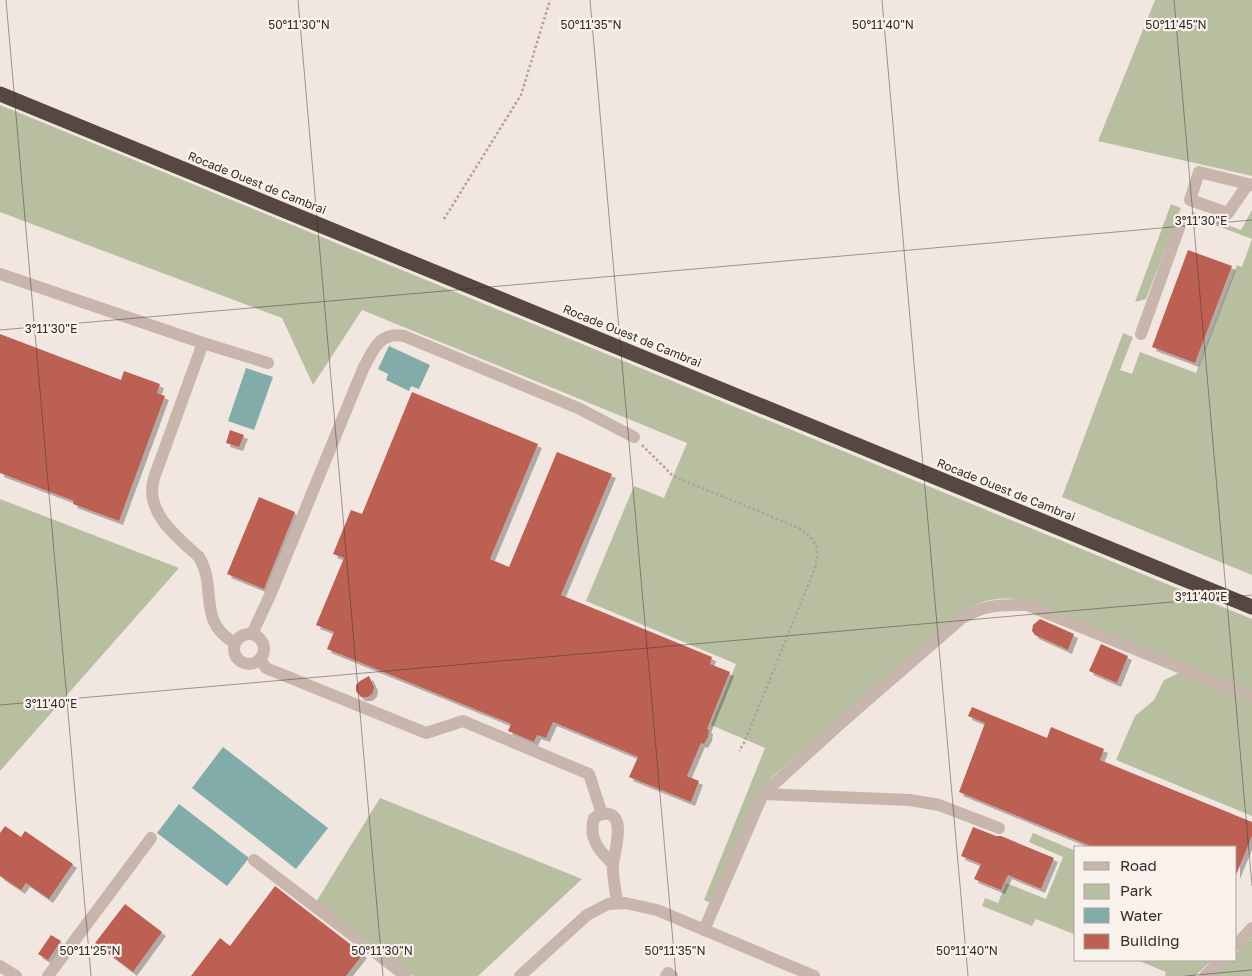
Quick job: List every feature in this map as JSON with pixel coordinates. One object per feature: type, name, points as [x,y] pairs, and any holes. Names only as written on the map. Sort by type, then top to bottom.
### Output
[{"type":"highway","name":"Rocade Ouest de Cambrai","points":[[0,94],[1252,607]]},
{"type":"street","points":[[1141,334],[1180,225]]},
{"type":"street","points":[[0,274],[203,343],[268,362]]},
{"type":"street","points":[[252,634],[364,369],[381,340],[396,334],[404,336],[578,408],[634,437]]},
{"type":"street","points":[[203,343],[154,478],[151,492],[154,506],[163,522],[203,563],[208,577],[208,600],[211,616],[221,632],[235,643]]},
{"type":"street","points":[[704,930],[763,794],[841,723],[962,618],[978,609],[999,605],[1027,605],[1252,697]]},
{"type":"street","points":[[252,634],[260,638],[264,646],[263,655],[252,664],[248,664],[239,660],[234,652],[235,643],[242,635],[252,634]]},
{"type":"street","points":[[260,659],[266,668],[426,733],[463,721],[589,774],[602,814]]},
{"type":"street","points":[[763,794],[910,800],[939,805],[1000,828]]},
{"type":"street","points":[[613,864],[599,850],[592,834],[594,818],[607,813],[613,816],[618,827],[613,864],[617,903]]},
{"type":"street","points":[[48,976],[152,838]]},
{"type":"street","points":[[254,860],[406,976]]},
{"type":"street","points":[[520,976],[587,915],[600,907],[625,902],[650,907],[814,976]]},
{"type":"street","points":[[1237,944],[1252,928]]},
{"type":"street","points":[[1205,976],[1220,961]]},
{"type":"street","points":[[0,966],[16,976]]},
{"type":"street","points":[[666,976],[668,973],[672,976]]},
{"type":"path","points":[[444,219],[521,95],[550,0]]},
{"type":"path","points":[[634,437],[672,476],[799,528],[810,536],[817,547],[818,558],[816,568],[744,743],[739,751]]},
{"type":"green space","points":[[1155,0],[1252,0],[1252,176],[1098,141]]},
{"type":"green space","points":[[0,105],[1252,619],[1252,691],[1025,600],[1007,598],[990,600],[975,605],[959,614],[772,777],[763,789],[714,904],[704,900],[765,748],[711,725],[736,664],[586,601],[634,486],[664,498],[687,443],[362,310],[313,385],[282,318],[0,212]]},
{"type":"green space","points":[[1171,204],[1181,208],[1146,299],[1135,302]]},
{"type":"green space","points":[[1252,210],[1252,239],[1199,219],[1195,228],[1188,226],[1187,223],[1192,212],[1241,230]]},
{"type":"green space","points":[[1252,239],[1252,575],[1062,497],[1123,333],[1133,337],[1120,370],[1132,374],[1140,352],[1196,373],[1237,265],[1242,267]]},
{"type":"green space","points":[[0,499],[179,568],[0,771]]},
{"type":"green space","points":[[1179,673],[1252,702],[1252,816],[1116,760],[1135,716],[1154,700],[1164,680]]},
{"type":"green space","points":[[380,798],[582,879],[478,976],[414,976],[316,902]]},
{"type":"green space","points":[[1033,833],[1074,850],[1074,934],[1036,919],[1032,926],[982,906],[985,898],[998,903],[1006,883],[1046,899],[1063,857],[1029,842]]},
{"type":"green space","points":[[1252,937],[1252,976],[1212,976],[1228,961],[1237,961],[1237,952]]},
{"type":"green space","points":[[1139,961],[1211,961],[1195,976],[1165,976],[1166,972]]},
{"type":"water","points":[[389,346],[430,365],[419,389],[411,386],[409,391],[386,380],[388,374],[378,369]]},
{"type":"water","points":[[246,368],[273,377],[254,430],[228,421]]},
{"type":"water","points":[[223,747],[328,828],[296,869],[192,788]]},
{"type":"water","points":[[179,804],[249,858],[227,886],[157,833]]},
{"type":"building","points":[[1188,250],[1232,266],[1195,363],[1152,347]]},
{"type":"building","points":[[0,334],[121,380],[124,371],[160,384],[157,393],[165,396],[119,521],[73,504],[74,501],[0,473]]},
{"type":"building","points":[[412,392],[538,444],[490,559],[509,567],[557,452],[612,474],[561,595],[712,657],[710,664],[730,672],[707,729],[709,730],[708,737],[704,744],[701,743],[687,776],[699,781],[691,802],[629,777],[638,757],[553,722],[546,738],[537,735],[534,742],[508,731],[511,724],[327,649],[334,632],[316,625],[344,558],[333,554],[351,510],[362,514]]},
{"type":"building","points":[[230,430],[244,435],[239,447],[226,443]]},
{"type":"building","points":[[259,497],[295,512],[264,589],[227,574]]},
{"type":"building","points":[[1040,619],[1074,634],[1068,650],[1035,635],[1032,631],[1033,625]]},
{"type":"building","points":[[1101,644],[1128,656],[1117,683],[1089,671]]},
{"type":"building","points":[[369,676],[374,687],[373,693],[368,697],[361,697],[356,691],[356,685]]},
{"type":"building","points":[[972,707],[1047,738],[1051,727],[1104,749],[1100,760],[1252,822],[1252,836],[1237,873],[1237,846],[1091,846],[959,792],[985,723],[968,716]]},
{"type":"building","points":[[5,826],[21,837],[25,831],[73,864],[49,899],[26,883],[21,890],[0,876],[0,833]]},
{"type":"building","points":[[973,827],[996,836],[1001,836],[1054,858],[1041,889],[1008,875],[1001,890],[974,879],[981,864],[961,856]]},
{"type":"building","points":[[275,886],[363,954],[346,976],[191,976],[220,938],[230,946]]},
{"type":"building","points":[[125,904],[162,932],[133,972],[95,943]]},
{"type":"building","points":[[51,935],[61,941],[48,960],[38,954]]}]
